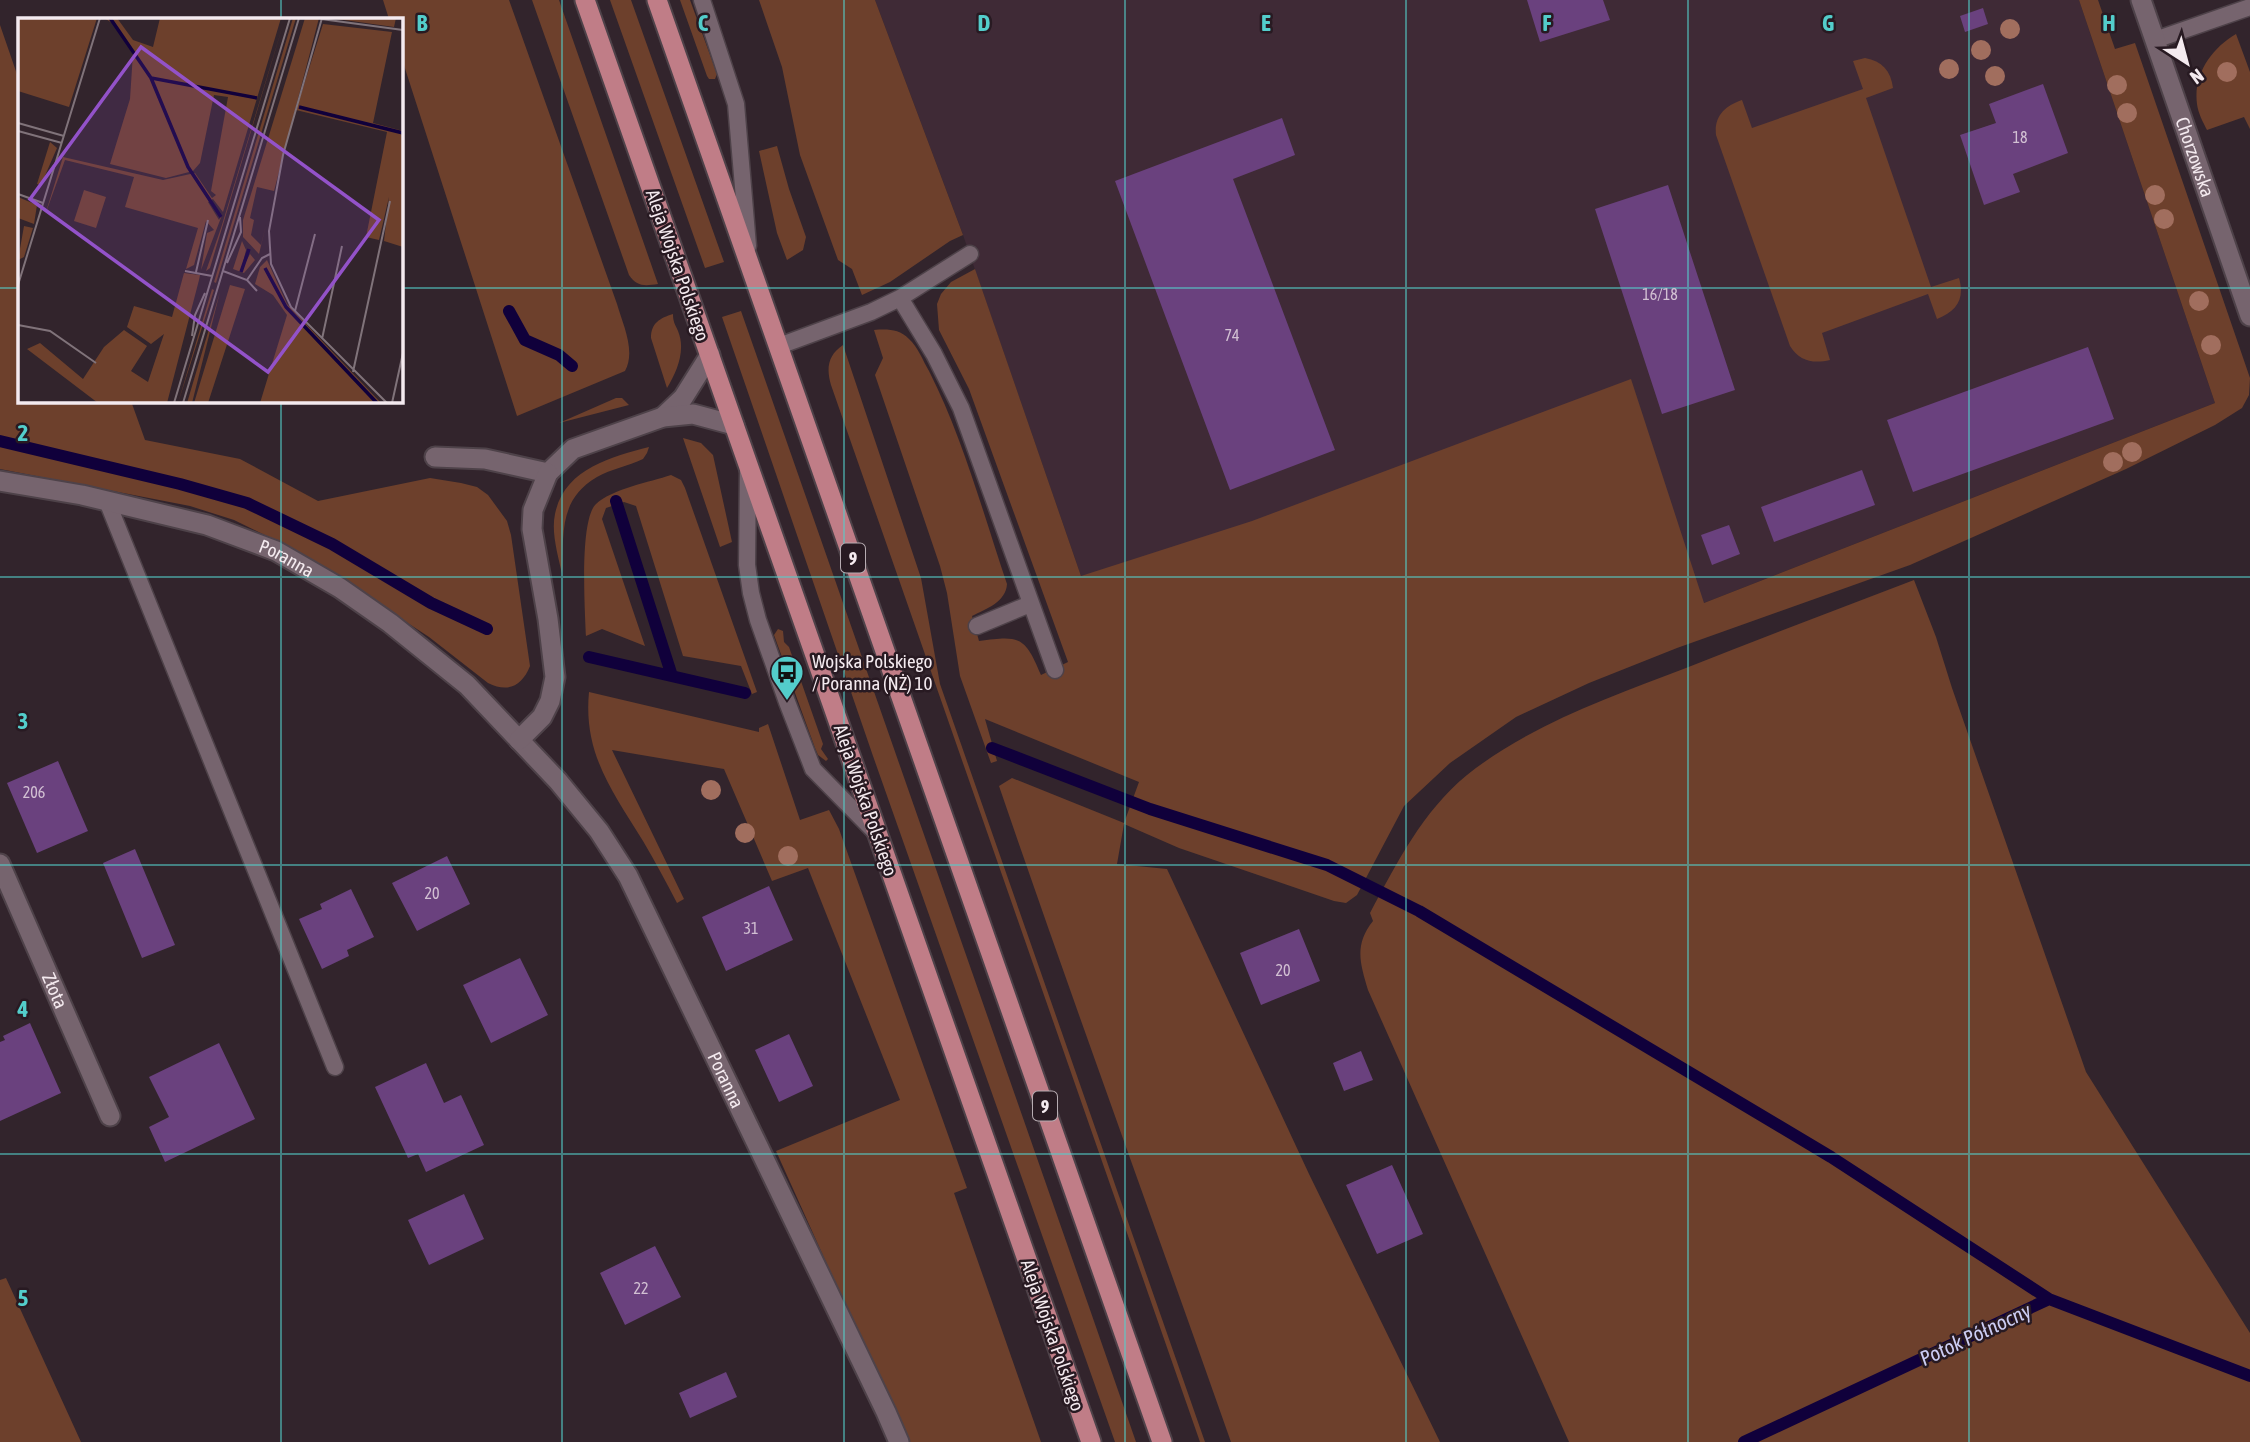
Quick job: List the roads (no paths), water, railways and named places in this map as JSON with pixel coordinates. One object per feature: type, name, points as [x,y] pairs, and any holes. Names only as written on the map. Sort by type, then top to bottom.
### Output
[{"type":"main road","name":"Aleja Wojska Polskiego","points":[[585,0],[1091,1442]]},
{"type":"main road","name":"9","points":[[657,0],[1163,1442]]},
{"type":"street","name":"Chorzowska","points":[[2141,0],[2250,316]]},
{"type":"street","points":[[663,417],[683,398],[710,355]]},
{"type":"street","points":[[519,740],[542,717],[550,701],[555,677],[532,529],[533,510],[548,473],[573,449],[663,417],[693,414],[734,425]]},
{"type":"street","points":[[435,457],[485,459],[548,473]]},
{"type":"street","name":"Poranna","points":[[0,481],[107,501],[207,525],[276,551],[390,623],[467,685],[558,781],[599,831],[628,876],[899,1442]]},
{"type":"street","name":"Złota","points":[[0,864],[110,1115]]},
{"type":"lane","points":[[702,0],[736,104],[749,259]]},
{"type":"lane","points":[[2155,40],[2250,7]]},
{"type":"lane","points":[[779,346],[872,312],[900,298],[970,254]]},
{"type":"lane","points":[[900,298],[934,354],[961,408],[1055,670]]},
{"type":"lane","points":[[748,465],[747,565],[758,620],[813,769],[878,835]]},
{"type":"lane","points":[[107,501],[334,1068]]},
{"type":"lane","points":[[977,626],[1030,604]]},
{"type":"waterway","points":[[509,311],[525,340],[559,355],[572,366]]},
{"type":"waterway","points":[[0,441],[180,484],[247,503],[332,544],[431,603],[487,629]]},
{"type":"waterway","points":[[616,501],[672,676]]},
{"type":"waterway","points":[[589,657],[745,693]]},
{"type":"waterway","points":[[992,748],[1150,809],[1327,865],[1419,911],[1831,1157],[2049,1299]]},
{"type":"waterway","name":"Potok Północny","points":[[1744,1442],[2049,1299],[2250,1376]]},
{"type":"place","name":"Wojska Polskiego / Poranna (NŻ) 10","points":[[787,702]]}]
